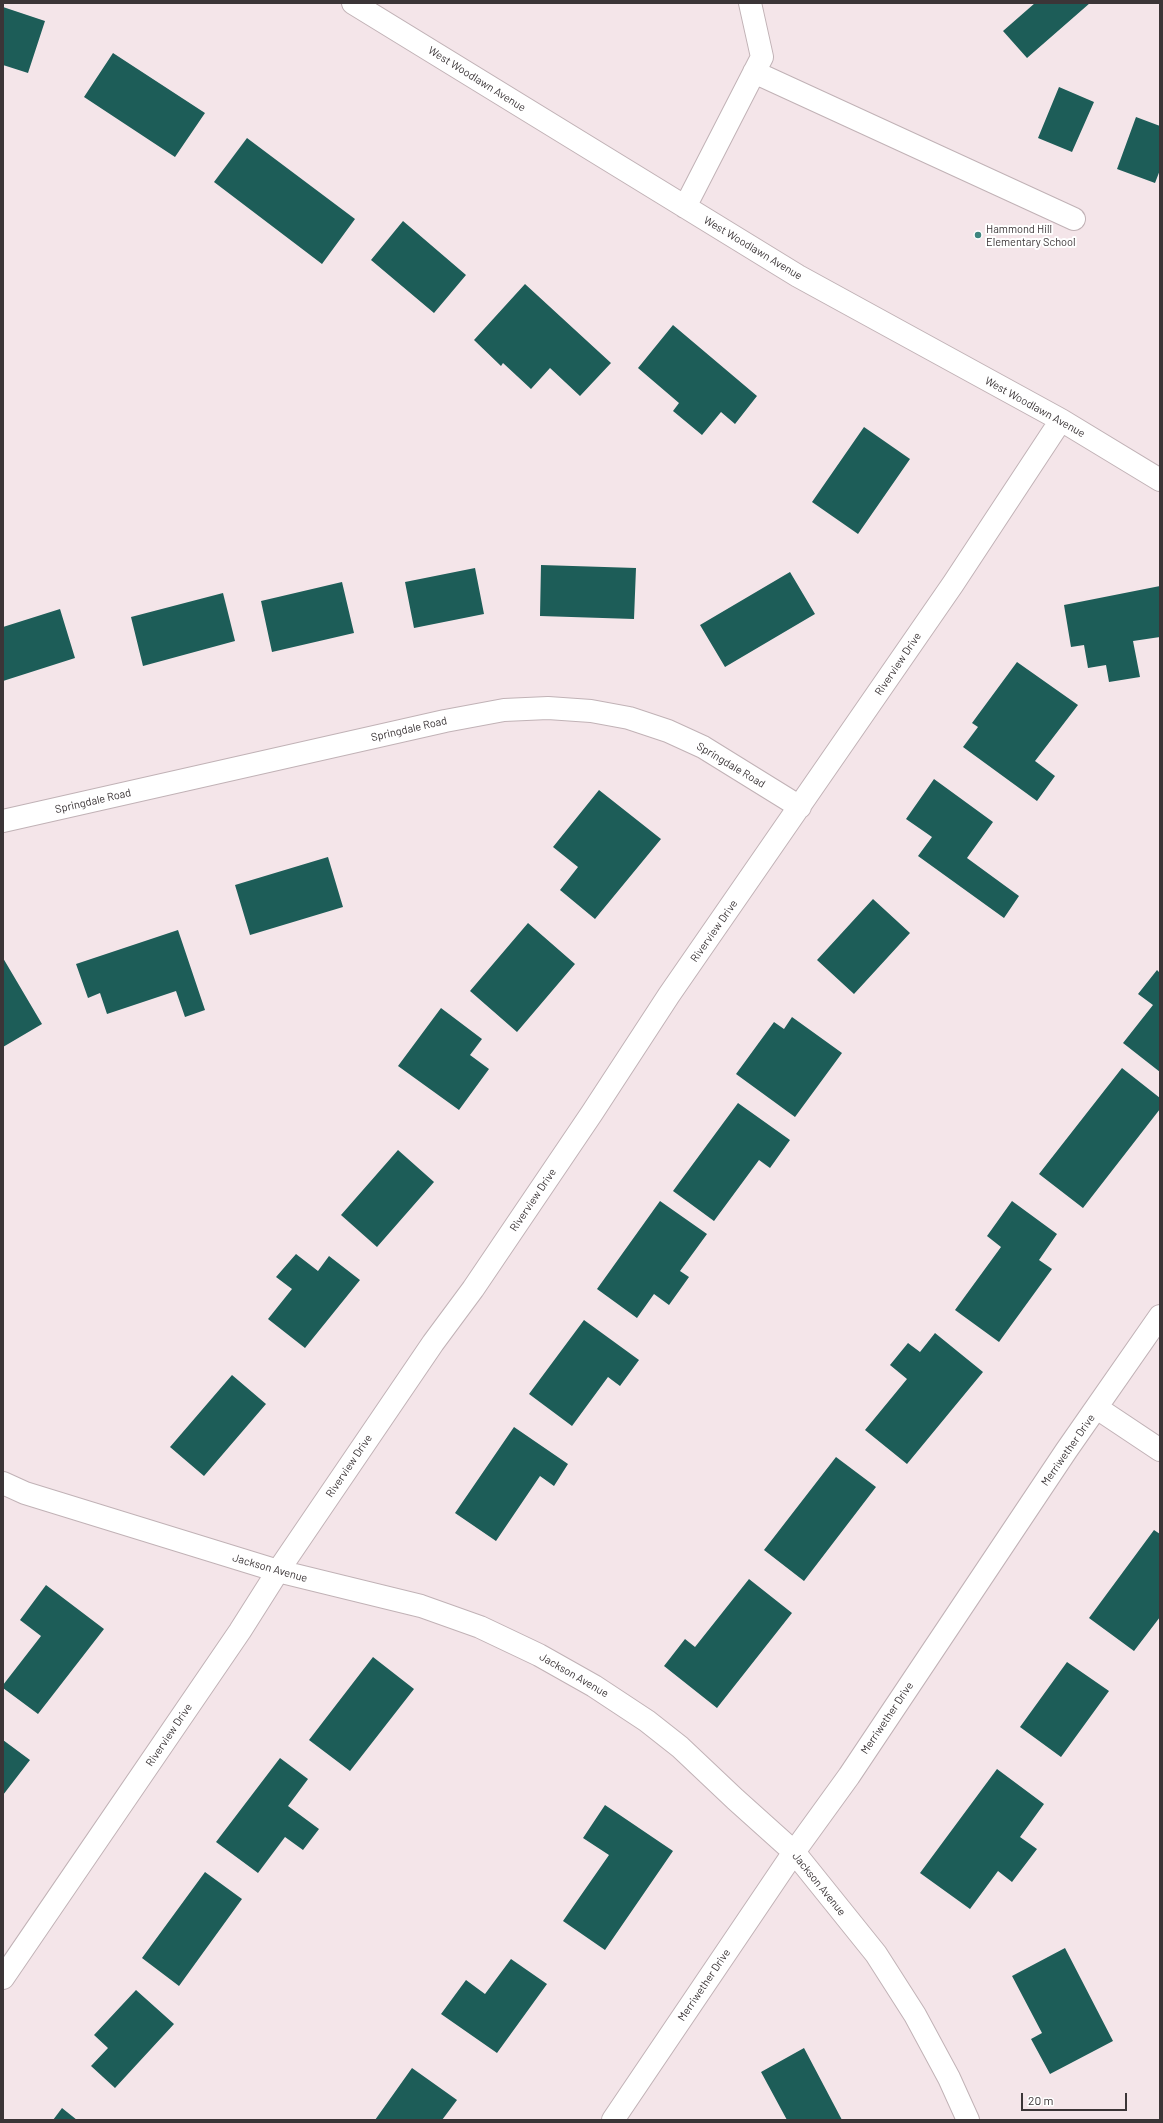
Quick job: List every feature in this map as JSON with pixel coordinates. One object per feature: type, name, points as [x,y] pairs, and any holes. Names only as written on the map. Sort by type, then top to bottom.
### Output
[{"type":"street","points":[[686,207],[762,57],[750,3]]},
{"type":"street","name":"West Woodlawn Avenue","points":[[361,5],[798,276],[1061,420],[1160,480]]},
{"type":"street","points":[[754,72],[1074,219]]},
{"type":"street","name":"Riverview Drive","points":[[3,1978],[240,1631],[278,1571],[588,1119],[669,995],[953,584],[1061,420]]},
{"type":"street","name":"Springdale Road","points":[[3,821],[446,721],[504,710],[548,708],[591,711],[629,718],[668,731],[703,747],[800,807]]},
{"type":"street","name":"Merriwether Drive","points":[[613,2120],[794,1852],[849,1776],[1066,1451],[1160,1316]]},
{"type":"street","points":[[1097,1408],[1160,1450]]},
{"type":"street","name":"Jackson Avenue","points":[[3,1483],[25,1493],[278,1571],[421,1606],[480,1627],[539,1655],[594,1686],[647,1721],[680,1747],[734,1800],[794,1852],[876,1954],[915,2015],[949,2078],[968,2120]]},
{"type":"building","points":[[1035,3],[1090,3],[1027,58],[1003,31]]},
{"type":"building","points":[[3,7],[45,21],[28,73],[3,65]]},
{"type":"building","points":[[113,53],[205,113],[175,157],[84,97]]},
{"type":"building","points":[[1059,87],[1094,102],[1072,152],[1038,138]]},
{"type":"building","points":[[1136,117],[1160,126],[1160,170],[1155,183],[1117,169]]},
{"type":"building","points":[[247,138],[355,219],[322,264],[214,182]]},
{"type":"building","points":[[403,221],[466,275],[434,313],[371,260]]},
{"type":"building","points":[[525,284],[611,363],[580,396],[550,368],[531,389],[503,363],[501,366],[474,340]]},
{"type":"building","points":[[673,325],[757,396],[735,424],[721,412],[702,435],[673,411],[679,403],[638,368]]},
{"type":"building","points":[[864,427],[910,459],[858,534],[812,502]]},
{"type":"building","points":[[541,565],[636,568],[634,619],[540,616]]},
{"type":"building","points":[[475,568],[484,614],[414,628],[405,582]]},
{"type":"building","points":[[790,572],[815,614],[725,667],[700,625]]},
{"type":"building","points":[[342,582],[354,633],[272,652],[261,601]]},
{"type":"building","points":[[1160,586],[1160,637],[1133,641],[1140,677],[1109,682],[1106,665],[1088,668],[1084,645],[1071,647],[1064,605]]},
{"type":"building","points":[[223,593],[235,641],[143,666],[131,617]]},
{"type":"building","points":[[60,609],[75,658],[3,681],[3,627]]},
{"type":"building","points":[[1017,662],[1078,705],[1035,761],[1055,776],[1037,801],[963,747],[978,727],[972,723]]},
{"type":"building","points":[[934,779],[993,822],[967,858],[1019,896],[1004,918],[918,856],[932,837],[906,819]]},
{"type":"building","points":[[599,790],[661,839],[595,919],[560,890],[578,867],[553,847]]},
{"type":"building","points":[[328,857],[343,907],[250,935],[235,885]]},
{"type":"building","points":[[873,899],[910,933],[854,994],[817,960]]},
{"type":"building","points":[[528,923],[575,964],[517,1032],[470,991]]},
{"type":"building","points":[[178,930],[205,1010],[185,1017],[176,991],[107,1014],[100,993],[88,998],[76,964]]},
{"type":"building","points":[[3,958],[42,1024],[3,1047]]},
{"type":"building","points":[[1157,970],[1160,973],[1160,1072],[1123,1043],[1153,1005],[1138,994]]},
{"type":"building","points":[[441,1008],[482,1039],[470,1055],[489,1069],[459,1110],[398,1066]]},
{"type":"building","points":[[792,1017],[842,1053],[795,1117],[736,1074],[774,1022],[784,1029]]},
{"type":"building","points":[[1122,1068],[1160,1098],[1160,1109],[1083,1208],[1039,1174]]},
{"type":"building","points":[[738,1103],[790,1140],[770,1168],[759,1160],[714,1221],[673,1191]]},
{"type":"building","points":[[398,1150],[434,1182],[377,1247],[341,1215]]},
{"type":"building","points":[[660,1201],[707,1234],[680,1271],[689,1277],[669,1305],[654,1294],[637,1318],[597,1289]]},
{"type":"building","points":[[1012,1201],[1057,1234],[1039,1260],[1052,1269],[999,1342],[955,1310],[1001,1247],[987,1236]]},
{"type":"building","points":[[296,1254],[318,1271],[329,1256],[360,1280],[305,1348],[268,1319],[292,1289],[276,1277]]},
{"type":"building","points":[[584,1320],[639,1360],[620,1386],[608,1377],[572,1426],[529,1394]]},
{"type":"building","points":[[935,1333],[983,1372],[907,1464],[865,1430],[907,1379],[890,1365],[908,1343],[920,1352]]},
{"type":"building","points":[[232,1375],[266,1404],[204,1476],[170,1447]]},
{"type":"building","points":[[514,1427],[568,1464],[554,1486],[540,1476],[496,1541],[455,1513]]},
{"type":"building","points":[[836,1457],[876,1487],[804,1581],[764,1550]]},
{"type":"building","points":[[1154,1530],[1160,1534],[1160,1617],[1134,1651],[1089,1618]]},
{"type":"building","points":[[749,1579],[792,1613],[717,1708],[664,1666],[685,1639],[695,1647]]},
{"type":"building","points":[[46,1585],[104,1629],[38,1714],[3,1688],[3,1685],[41,1636],[20,1620]]},
{"type":"building","points":[[373,1657],[414,1689],[350,1771],[309,1740]]},
{"type":"building","points":[[1067,1662],[1109,1691],[1061,1757],[1020,1727]]},
{"type":"building","points":[[3,1740],[30,1760],[3,1795]]},
{"type":"building","points":[[280,1758],[308,1779],[288,1806],[319,1829],[303,1850],[285,1837],[258,1873],[216,1842]]},
{"type":"building","points":[[997,1769],[1044,1804],[1020,1837],[1037,1849],[1012,1882],[998,1871],[970,1909],[920,1873]]},
{"type":"building","points":[[605,1805],[673,1851],[605,1950],[563,1921],[609,1855],[583,1838]]},
{"type":"building","points":[[205,1872],[242,1899],[179,1986],[142,1958]]},
{"type":"building","points":[[1065,1948],[1113,2041],[1050,2074],[1031,2039],[1042,2033],[1012,1976]]},
{"type":"building","points":[[511,1959],[547,1984],[497,2053],[441,2014],[466,1980],[485,1994]]},
{"type":"building","points":[[136,1990],[174,2024],[115,2088],[91,2066],[108,2048],[94,2035]]},
{"type":"building","points":[[804,2048],[842,2120],[787,2120],[761,2072]]},
{"type":"building","points":[[412,2068],[457,2100],[442,2120],[375,2120]]},
{"type":"building","points":[[62,2108],[77,2120],[53,2120]]},
{"type":"place","name":"Hammond Hill Elementary School","points":[[978,235]]}]
